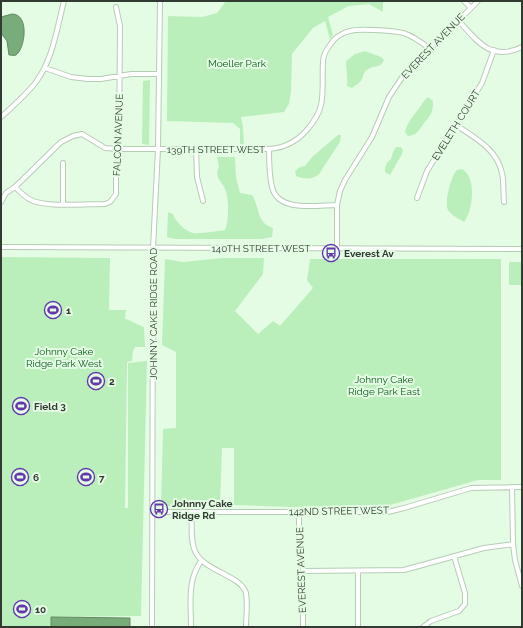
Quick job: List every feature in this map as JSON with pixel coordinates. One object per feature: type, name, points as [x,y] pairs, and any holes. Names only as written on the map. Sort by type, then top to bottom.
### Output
[{"type":"street","points":[[1,117],[31,88],[45,68],[64,1]]},
{"type":"street","name":"JOHNNY CAKE RIDGE ROAD","points":[[152,627],[153,248],[158,149],[160,1]]},
{"type":"street","points":[[464,1],[471,8]]},
{"type":"street","name":"EVEREST AVENUE","points":[[337,249],[337,205],[342,185],[372,137],[389,97],[403,76],[478,1]]},
{"type":"street","name":"FALCON AVENUE","points":[[63,204],[105,204],[110,202],[116,194],[119,149],[120,26],[116,7]]},
{"type":"street","points":[[458,20],[484,47],[508,52],[522,47]]},
{"type":"street","name":"139TH STREET WEST","points":[[1,202],[6,193],[61,142],[73,136],[82,134],[105,148],[119,149],[269,149],[287,145],[297,140],[314,122],[322,101],[323,62],[325,54],[332,41],[339,35],[349,31],[400,32],[414,36],[430,49]]},
{"type":"street","name":"EVELETH COURT","points":[[417,198],[427,171],[482,83],[494,50]]},
{"type":"street","points":[[45,68],[62,75],[80,79],[101,79],[131,74],[159,74]]},
{"type":"street","points":[[456,125],[483,143],[495,156],[502,174],[504,202]]},
{"type":"street","points":[[196,149],[197,177],[204,201]]},
{"type":"street","points":[[269,149],[271,185],[274,194],[279,200],[287,204],[294,205],[337,205]]},
{"type":"street","points":[[14,187],[28,199],[36,202],[63,204],[63,163]]},
{"type":"street","name":"140TH STREET WEST","points":[[1,247],[522,249]]},
{"type":"street","points":[[512,487],[513,544],[515,560],[522,586]]},
{"type":"street","name":"142ND STREET WEST","points":[[152,512],[388,512],[471,488],[522,487]]},
{"type":"street","points":[[192,512],[193,545],[201,561],[243,587],[246,597],[246,627]]},
{"type":"street","name":"EVEREST AVENUE","points":[[299,512],[299,541],[303,571],[302,627]]},
{"type":"street","points":[[303,571],[404,570],[484,548],[513,544]]},
{"type":"street","points":[[423,627],[430,621],[459,611],[465,604],[465,593],[454,556]]},
{"type":"street","points":[[191,627],[191,584],[194,574],[201,561]]},
{"type":"street","points":[[358,571],[358,627]]},
{"type":"green space","name":"Moeller Park","points":[[226,1],[383,1],[383,12],[369,4],[349,6],[328,17],[333,35],[330,39],[325,21],[313,28],[292,54],[291,91],[289,104],[284,112],[241,117],[244,146],[240,146],[240,129],[233,123],[167,121],[168,16],[202,17],[217,13]]},
{"type":"green space","points":[[365,51],[381,57],[384,60],[381,65],[366,70],[361,80],[352,88],[347,86],[346,61],[355,54]]},
{"type":"green space","points":[[150,80],[149,145],[142,144],[143,81]]},
{"type":"green space","points":[[428,97],[433,101],[430,115],[415,134],[408,136],[405,132],[408,125]]},
{"type":"green space","points":[[338,135],[341,135],[340,142],[317,176],[302,178],[296,176],[295,171],[300,167],[305,166],[312,157]]},
{"type":"green space","points":[[396,147],[401,147],[403,150],[390,175],[385,172],[386,166]]},
{"type":"green space","points":[[217,157],[235,157],[236,177],[240,193],[252,195],[261,219],[268,226],[273,228],[272,237],[262,239],[175,239],[167,237],[168,212],[173,214],[176,220],[184,228],[193,233],[225,230],[228,216],[228,200],[225,188],[217,174],[219,167]]},
{"type":"green space","points":[[462,169],[467,173],[472,186],[470,210],[464,222],[451,214],[447,207],[450,183],[457,170]]},
{"type":"green space","name":"Johnny Cake Ridge Park West","points":[[1,257],[110,258],[109,310],[126,310],[125,319],[144,327],[145,347],[135,347],[132,361],[127,362],[125,508],[128,508],[128,363],[147,361],[141,616],[51,617],[51,627],[1,627]]},
{"type":"green space","name":"Johnny Cake Ridge Park East","points":[[222,258],[264,258],[263,274],[235,311],[258,334],[273,321],[280,326],[313,288],[307,280],[310,259],[501,259],[501,480],[478,480],[390,505],[292,507],[234,505],[234,448],[222,448],[220,505],[161,506],[163,429],[176,428],[176,352],[162,345],[165,259],[183,262]]},
{"type":"green space","points":[[509,262],[522,262],[522,285],[509,285]]},
{"type":"shaded area","points":[[12,14],[18,16],[24,25],[22,46],[16,55],[9,55],[7,41],[1,33],[1,17]]},
{"type":"shaded area","points":[[51,617],[130,618],[130,627],[51,627]]},
{"type":"place","name":"Everest Av","points":[[331,253]]},
{"type":"place","name":"1","points":[[53,310]]},
{"type":"place","name":"2","points":[[96,381]]},
{"type":"place","name":"Field 3","points":[[21,406]]},
{"type":"place","name":"6","points":[[20,477]]},
{"type":"place","name":"7","points":[[86,477]]},
{"type":"place","name":"Johnny Cake Ridge Rd","points":[[159,509]]},
{"type":"place","name":"10","points":[[22,609]]}]
